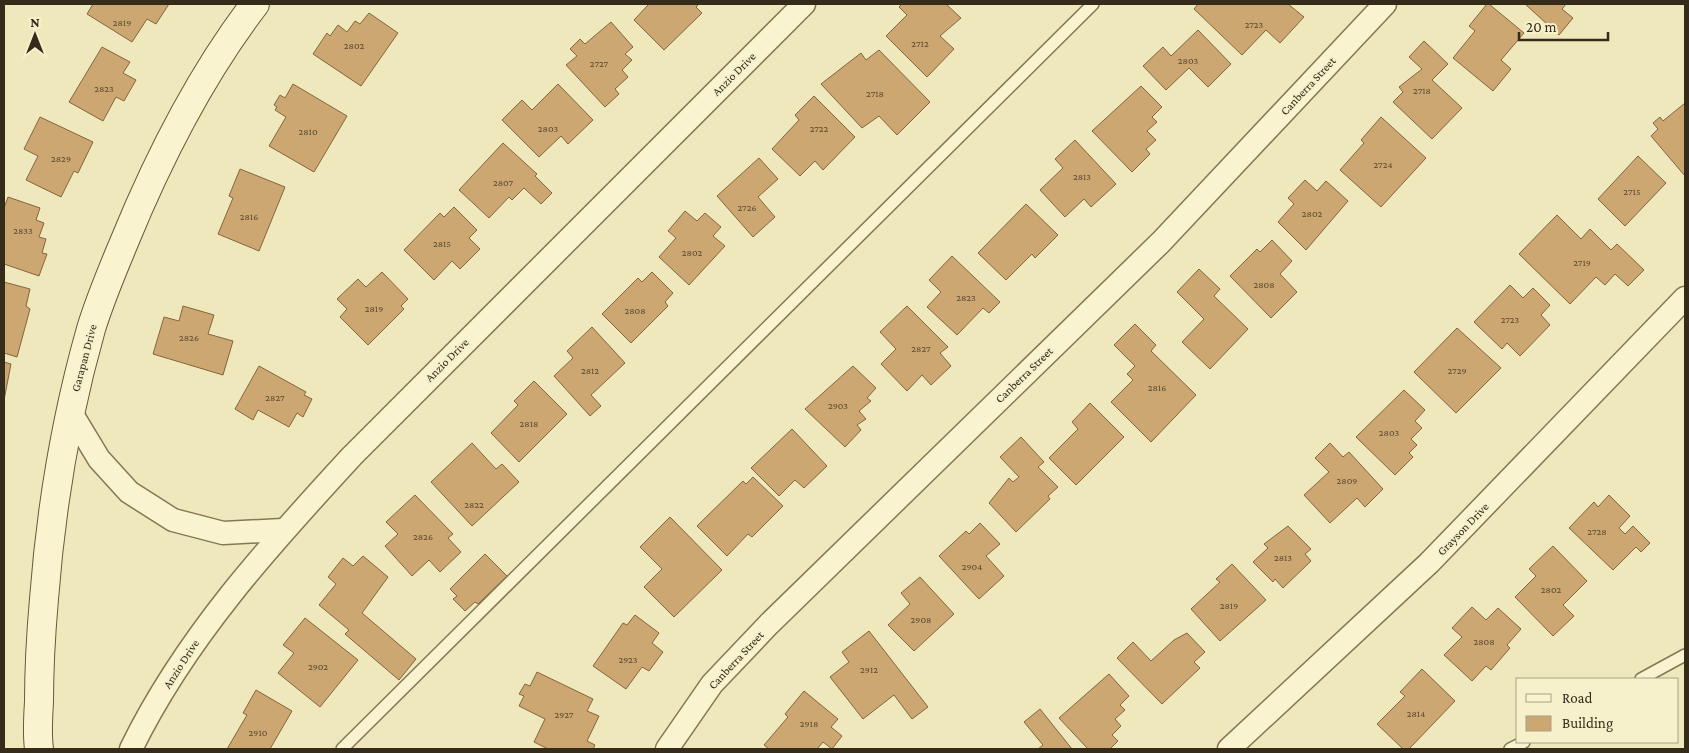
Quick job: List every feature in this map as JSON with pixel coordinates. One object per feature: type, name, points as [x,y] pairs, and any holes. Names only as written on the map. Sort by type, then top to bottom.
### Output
[{"type":"street","name":"Garapan Drive","points":[[39,749],[39,653],[47,563],[57,484],[70,411],[92,328],[115,264],[144,193],[179,121],[240,23],[255,4]]},
{"type":"street","name":"Anzio Drive","points":[[131,749],[149,712],[199,635],[283,530],[359,449],[804,4]]},
{"type":"street","name":"Canberra Street","points":[[667,749],[712,684],[769,624],[1161,242],[1385,4]]},
{"type":"street","name":"Grayson Drive","points":[[1229,749],[1429,563],[1685,298]]},
{"type":"street","points":[[70,411],[99,459],[129,492],[173,520],[223,532],[283,530]]},
{"type":"lane","points":[[342,749],[1093,4]]},
{"type":"lane","points":[[1642,678],[1685,655]]},
{"type":"lane","points":[[1510,749],[1522,743]]},
{"type":"building","points":[[93,4],[169,4],[156,24],[147,19],[132,42],[87,14]]},
{"type":"building","points":[[647,4],[699,4],[696,7],[702,13],[664,50],[634,20]]},
{"type":"building","points":[[902,4],[946,4],[961,18],[940,36],[954,49],[927,77],[886,36],[907,15],[899,7]]},
{"type":"building","points":[[1198,4],[1288,4],[1304,17],[1280,43],[1266,30],[1242,55],[1194,9]]},
{"type":"building","points":[[1487,4],[1524,33],[1501,60],[1511,69],[1493,91],[1453,58],[1475,31],[1469,26]]},
{"type":"building","points":[[1525,4],[1566,4],[1562,9],[1573,18],[1559,35]]},
{"type":"building","points":[[369,13],[398,33],[361,86],[313,54],[327,33],[330,36],[338,25],[347,32],[355,21],[360,24]]},
{"type":"building","points":[[611,22],[633,47],[625,54],[632,60],[622,70],[628,77],[615,89],[619,94],[605,107],[566,65],[577,56],[570,49],[580,39],[585,44]]},
{"type":"building","points":[[1198,30],[1231,64],[1208,87],[1189,68],[1166,90],[1143,66],[1163,47],[1171,56]]},
{"type":"building","points":[[1424,41],[1448,64],[1432,80],[1462,108],[1432,139],[1393,102],[1403,92],[1399,87],[1422,69],[1409,57]]},
{"type":"building","points":[[102,47],[130,62],[123,73],[136,80],[124,101],[116,97],[103,121],[69,102]]},
{"type":"building","points":[[879,50],[930,102],[897,135],[879,116],[862,128],[821,84],[861,53],[866,60]]},
{"type":"building","points":[[293,84],[347,116],[314,172],[269,146],[286,117],[275,110],[277,107],[274,105],[280,95],[285,98]]},
{"type":"building","points":[[558,84],[593,120],[568,144],[561,136],[539,157],[502,120],[522,100],[532,110]]},
{"type":"building","points":[[1141,86],[1162,107],[1152,117],[1157,122],[1147,131],[1156,140],[1146,149],[1150,154],[1132,172],[1092,131]]},
{"type":"building","points":[[814,96],[855,137],[823,170],[815,161],[800,176],[772,149],[799,120],[795,115]]},
{"type":"building","points":[[1685,103],[1685,176],[1651,136],[1658,129],[1653,123],[1660,117],[1663,121]]},
{"type":"building","points":[[40,117],[93,142],[78,173],[74,171],[61,197],[26,180],[38,156],[24,149]]},
{"type":"building","points":[[1381,117],[1426,158],[1381,207],[1340,170],[1364,143],[1361,140]]},
{"type":"building","points":[[1075,140],[1116,184],[1091,207],[1084,199],[1065,217],[1040,190],[1063,168],[1055,159]]},
{"type":"building","points":[[503,143],[537,174],[535,176],[552,193],[541,204],[524,188],[512,200],[509,197],[489,218],[459,190]]},
{"type":"building","points":[[1638,156],[1666,183],[1625,226],[1598,199]]},
{"type":"building","points":[[759,158],[778,179],[758,197],[775,217],[753,237],[717,196]]},
{"type":"building","points":[[240,169],[285,187],[259,251],[218,234],[233,198],[229,196]]},
{"type":"building","points":[[1305,180],[1317,191],[1326,181],[1348,201],[1306,250],[1278,222],[1294,204],[1288,198]]},
{"type":"building","points":[[8,197],[40,208],[36,220],[44,223],[39,237],[46,239],[42,253],[47,254],[39,276],[4,264],[4,208]]},
{"type":"building","points":[[1026,204],[1058,235],[1035,258],[1032,254],[1006,280],[978,253]]},
{"type":"building","points":[[454,207],[477,230],[469,238],[480,249],[460,269],[452,261],[434,280],[404,250],[440,213],[444,217]]},
{"type":"building","points":[[685,211],[697,221],[705,213],[721,227],[713,236],[725,246],[689,285],[659,257],[676,238],[668,231]]},
{"type":"building","points":[[1557,215],[1581,239],[1590,229],[1611,250],[1617,244],[1644,270],[1628,286],[1615,274],[1605,285],[1596,277],[1570,304],[1519,254]]},
{"type":"building","points":[[1272,240],[1292,261],[1280,274],[1297,292],[1271,318],[1230,276],[1257,249],[1260,252]]},
{"type":"building","points":[[952,256],[1000,302],[989,313],[983,308],[957,335],[927,307],[941,292],[929,280]]},
{"type":"building","points":[[1199,269],[1220,289],[1214,296],[1248,329],[1210,369],[1182,342],[1204,319],[1177,292]]},
{"type":"building","points":[[382,272],[408,299],[401,306],[404,309],[368,345],[340,317],[347,309],[337,299],[358,279],[366,287]]},
{"type":"building","points":[[652,272],[673,293],[665,302],[668,306],[631,343],[602,314],[638,278],[642,282]]},
{"type":"building","points":[[4,282],[30,289],[26,306],[30,309],[17,357],[4,353]]},
{"type":"building","points":[[1510,285],[1523,298],[1533,288],[1550,305],[1541,315],[1550,325],[1520,356],[1507,343],[1502,349],[1474,322]]},
{"type":"building","points":[[183,306],[214,315],[208,334],[233,341],[223,375],[153,354],[164,317],[179,321]]},
{"type":"building","points":[[907,306],[948,347],[940,353],[951,366],[931,385],[922,375],[907,391],[881,364],[896,349],[880,332]]},
{"type":"building","points":[[1135,324],[1156,345],[1151,351],[1196,395],[1151,442],[1111,402],[1133,380],[1127,374],[1135,366],[1114,345]]},
{"type":"building","points":[[592,327],[625,363],[591,395],[601,406],[590,416],[554,376],[573,358],[567,351]]},
{"type":"building","points":[[1457,328],[1501,368],[1456,413],[1414,372]]},
{"type":"building","points":[[4,362],[11,364],[4,400]]},
{"type":"building","points":[[259,366],[306,392],[304,395],[312,399],[303,417],[297,413],[289,427],[258,410],[253,420],[235,409]]},
{"type":"building","points":[[853,366],[876,388],[867,398],[871,401],[859,411],[866,419],[857,425],[861,430],[845,447],[805,409]]},
{"type":"building","points":[[534,381],[567,414],[519,462],[491,433],[518,405],[514,401]]},
{"type":"building","points":[[1404,390],[1425,410],[1415,421],[1422,428],[1411,439],[1417,445],[1409,453],[1413,457],[1395,475],[1356,437]]},
{"type":"building","points":[[1090,403],[1124,437],[1076,485],[1049,458],[1078,429],[1072,422]]},
{"type":"building","points":[[792,429],[827,466],[804,488],[795,480],[779,496],[751,468]]},
{"type":"building","points":[[1021,437],[1044,462],[1038,467],[1058,487],[1048,496],[1050,499],[1016,532],[989,503],[1009,478],[1013,482],[1019,477],[1000,457]]},
{"type":"building","points":[[472,443],[496,469],[502,464],[519,482],[472,526],[431,482]]},
{"type":"building","points":[[1330,443],[1343,457],[1349,452],[1383,489],[1365,507],[1357,498],[1330,523],[1304,495],[1329,472],[1315,458]]},
{"type":"building","points":[[753,477],[783,506],[752,537],[748,534],[727,556],[697,526],[743,481],[746,484]]},
{"type":"building","points":[[415,495],[453,534],[448,538],[461,552],[440,572],[429,560],[412,576],[385,546],[398,534],[386,522]]},
{"type":"building","points":[[1609,495],[1630,516],[1619,528],[1625,534],[1633,526],[1650,543],[1641,552],[1636,547],[1613,570],[1569,528],[1594,502],[1598,507]]},
{"type":"building","points":[[670,517],[722,570],[674,617],[644,587],[662,569],[640,547]]},
{"type":"building","points":[[980,523],[1000,544],[986,556],[1004,576],[979,599],[939,556],[966,531],[969,534]]},
{"type":"building","points":[[1288,526],[1311,549],[1305,554],[1311,561],[1283,588],[1275,579],[1273,582],[1253,562],[1268,548],[1264,544]]},
{"type":"building","points":[[1553,546],[1587,581],[1563,605],[1574,616],[1553,636],[1515,597],[1536,576],[1529,569]]},
{"type":"building","points":[[485,554],[507,576],[478,604],[475,602],[465,611],[453,599],[457,596],[450,589]]},
{"type":"building","points":[[363,556],[388,577],[362,613],[416,659],[399,680],[345,634],[349,630],[319,605],[336,584],[328,577],[343,558],[353,566]]},
{"type":"building","points":[[1232,564],[1266,600],[1220,641],[1191,609],[1220,582],[1216,579]]},
{"type":"building","points":[[920,577],[954,614],[914,651],[888,625],[910,604],[901,593]]},
{"type":"building","points":[[1472,607],[1486,620],[1498,608],[1521,629],[1507,645],[1510,648],[1491,670],[1486,666],[1472,681],[1444,655],[1462,637],[1452,628]]},
{"type":"building","points":[[635,615],[659,633],[652,643],[663,652],[649,671],[642,667],[626,689],[593,666],[623,623],[627,625]]},
{"type":"building","points":[[305,618],[358,660],[320,707],[278,673],[294,653],[283,645]]},
{"type":"building","points":[[869,631],[928,707],[912,719],[894,695],[863,719],[830,677],[849,662],[842,652]]},
{"type":"building","points":[[1187,633],[1205,652],[1194,662],[1200,668],[1162,704],[1117,658],[1133,642],[1151,661],[1174,640]]},
{"type":"building","points":[[1422,669],[1455,701],[1409,749],[1403,749],[1377,724],[1405,696],[1400,692]]},
{"type":"building","points":[[537,672],[593,699],[587,711],[599,716],[587,741],[595,745],[593,749],[548,749],[534,742],[545,719],[519,706],[524,696],[519,694],[525,684],[530,686]]},
{"type":"building","points":[[1109,674],[1129,696],[1120,705],[1125,710],[1115,719],[1121,726],[1112,735],[1118,741],[1110,749],[1088,749],[1059,718]]},
{"type":"building","points":[[256,690],[292,711],[270,749],[227,749],[247,715],[243,713]]},
{"type":"building","points":[[804,691],[838,719],[831,727],[842,736],[832,749],[823,742],[817,749],[769,749],[764,745],[788,717],[785,714]]},
{"type":"building","points":[[1040,709],[1072,749],[1038,749],[1043,745],[1024,722]]}]
